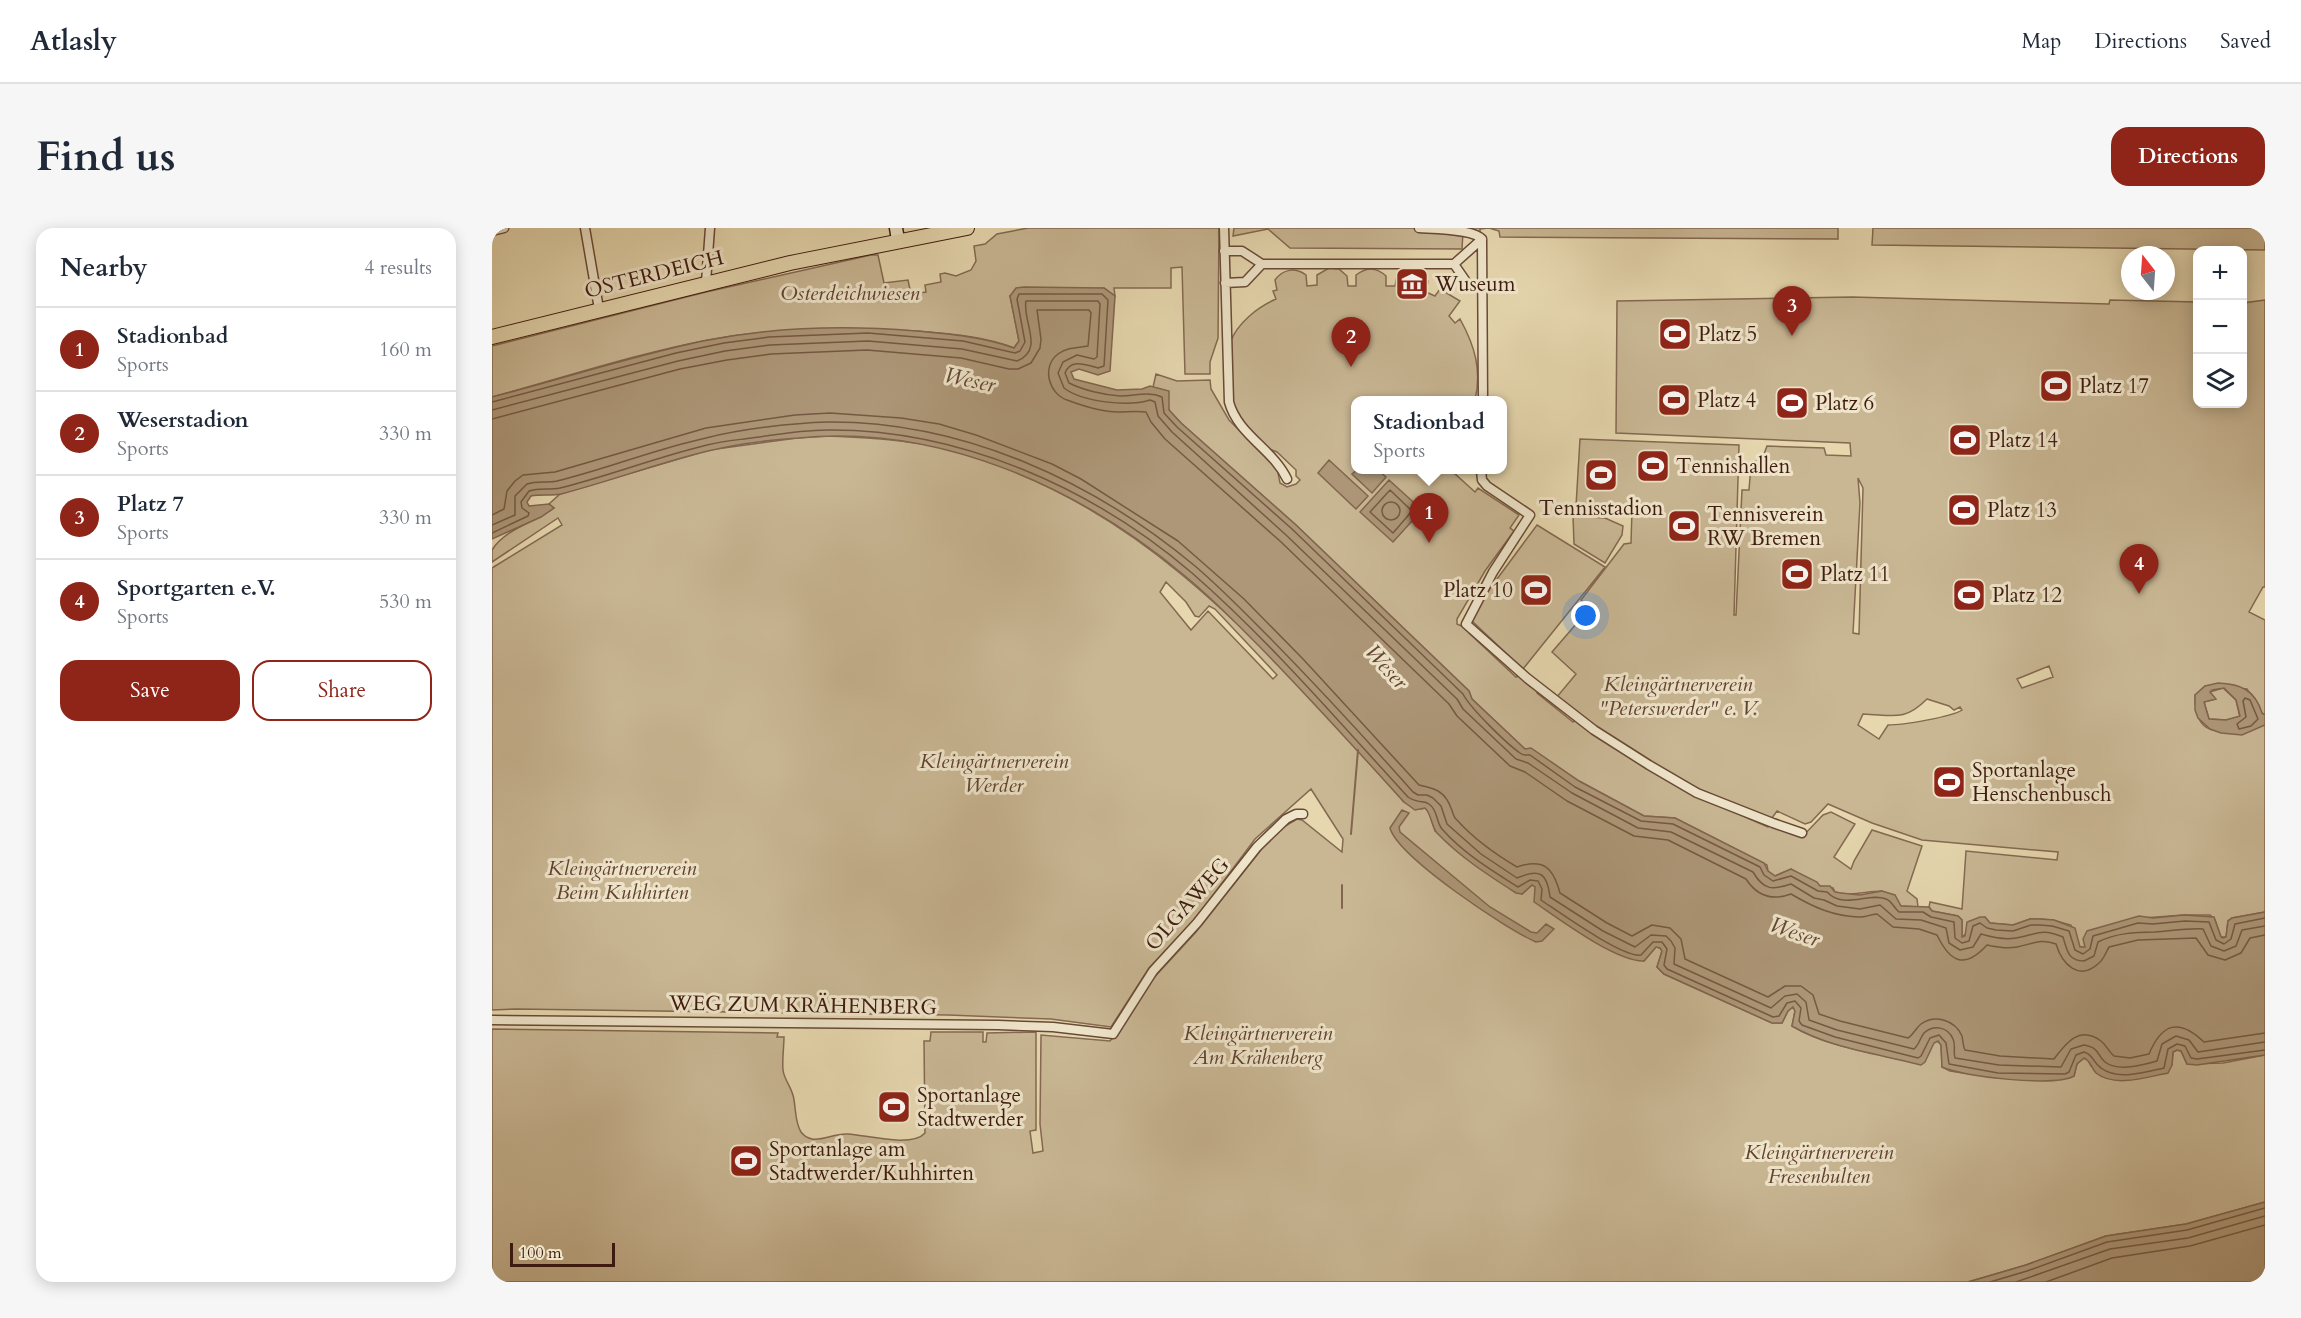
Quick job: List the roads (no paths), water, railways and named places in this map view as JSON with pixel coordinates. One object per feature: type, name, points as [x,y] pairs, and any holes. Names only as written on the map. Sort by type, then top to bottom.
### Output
[{"type":"main road","name":"OSTERDEICH","points":[[492,337],[897,234],[968,228]]},
{"type":"street","points":[[492,231],[504,228]]},
{"type":"street","points":[[585,228],[599,309]]},
{"type":"street","points":[[706,282],[710,228]]},
{"type":"street","points":[[1224,228],[1227,377],[1231,410],[1240,425],[1280,464],[1287,479]]},
{"type":"street","points":[[1419,228],[1475,234],[1482,238]]},
{"type":"street","points":[[1224,251],[1242,251],[1262,264],[1454,264],[1482,238]]},
{"type":"street","points":[[1482,238],[1483,396]]},
{"type":"street","points":[[1225,283],[1245,282],[1262,264]]},
{"type":"street","points":[[1454,264],[1465,280]]},
{"type":"street","points":[[1481,474],[1482,480],[1487,486],[1530,515],[1493,572],[1466,624],[1527,678],[1594,730],[1649,765],[1697,793],[1773,824],[1802,832]]},
{"type":"street","name":"OLGAWEG","points":[[1113,1034],[1153,971],[1197,923],[1257,847],[1286,819],[1296,814],[1303,814]]},
{"type":"street","name":"WEG ZUM KRÄHENBERG","points":[[492,1020],[985,1025],[1053,1027],[1113,1034]]},
{"type":"water","name":"Weser","points":[[1016,288],[1104,288],[1115,296],[1110,371],[1098,375],[1079,369],[1071,372],[1074,379],[1117,390],[1142,389],[1150,386],[1169,391],[1169,410],[1181,423],[1296,525],[1469,691],[1472,699],[1525,749],[1531,748],[1579,781],[1644,816],[1675,818],[1764,863],[1768,871],[1775,876],[1791,869],[1817,882],[1820,886],[1830,886],[1835,892],[1860,895],[1882,891],[1895,895],[1901,906],[1929,907],[1932,911],[1958,916],[1962,920],[1962,937],[1965,936],[1967,922],[1980,917],[1985,917],[1990,923],[2013,925],[2030,919],[2054,920],[2075,928],[2080,947],[2085,947],[2083,939],[2087,931],[2139,916],[2153,918],[2184,915],[2214,917],[2223,938],[2226,937],[2228,921],[2232,918],[2265,912],[2265,1055],[2197,1065],[2187,1064],[2181,1051],[2177,1050],[2173,1052],[2172,1065],[2168,1073],[2122,1081],[2112,1080],[2096,1073],[2084,1058],[2077,1064],[2074,1076],[2064,1079],[2029,1081],[1988,1077],[1942,1067],[1941,1045],[1938,1041],[1934,1043],[1925,1062],[1921,1065],[1855,1050],[1806,1034],[1792,1026],[1795,1011],[1793,1007],[1788,1011],[1782,1023],[1772,1023],[1664,974],[1657,967],[1662,951],[1660,948],[1656,947],[1644,961],[1619,955],[1588,938],[1534,902],[1535,887],[1532,885],[1522,894],[1516,893],[1455,850],[1437,833],[1425,808],[1415,810],[1404,802],[1278,665],[1214,601],[1144,544],[1100,515],[1053,490],[1005,468],[954,452],[903,441],[851,436],[787,439],[730,446],[561,494],[531,496],[527,502],[529,506],[549,504],[554,508],[541,517],[492,539],[492,397],[676,347],[729,336],[782,330],[863,328],[916,331],[978,339],[1014,348],[1019,341],[1010,296]]},
{"type":"water","points":[[1329,460],[1368,496],[1356,509],[1318,473]]},
{"type":"water","points":[[1352,474],[1383,474],[1386,477],[1372,493]]},
{"type":"water","points":[[1389,480],[1422,510],[1393,542],[1360,512]]},
{"type":"water","points":[[2218,683],[2234,685],[2246,690],[2265,715],[2265,725],[2242,735],[2221,733],[2210,729],[2198,718],[2195,710],[2195,695],[2205,686]],"holes":[[[2224,688],[2236,700],[2240,716],[2226,720],[2209,719],[2204,702],[2216,699],[2210,692],[2212,690]]]},
{"type":"water","points":[[1402,810],[1409,813],[1399,827],[1400,832],[1490,907],[1531,932],[1537,933],[1546,924],[1554,929],[1542,941],[1536,942],[1479,908],[1432,873],[1397,841],[1390,828]]},
{"type":"water","points":[[2265,1202],[2265,1282],[1968,1282],[2026,1265],[2106,1236],[2186,1224]]},
{"type":"waterway","points":[[1351,834],[1358,750]]},
{"type":"waterway","points":[[1342,885],[1342,908]]},
{"type":"place","name":"Wuseum","points":[[1412,284]]},
{"type":"place","name":"Platz 5","points":[[1675,334]]},
{"type":"place","name":"Platz 7","points":[[1792,336]]},
{"type":"place","name":"Weserstadion","points":[[1351,367]]},
{"type":"place","name":"Platz 17","points":[[2056,386]]},
{"type":"place","name":"Platz 4","points":[[1674,400]]},
{"type":"place","name":"Platz 6","points":[[1792,403]]},
{"type":"place","name":"Platz 14","points":[[1965,440]]},
{"type":"place","name":"Tennishallen","points":[[1653,466]]},
{"type":"place","name":"Tennisstadion","points":[[1601,475]]},
{"type":"place","name":"Platz 13","points":[[1964,510]]},
{"type":"place","name":"Tennisverein RW Bremen","points":[[1684,526]]},
{"type":"place","name":"Stadionbad","points":[[1429,543]]},
{"type":"place","name":"Platz 11","points":[[1797,574]]},
{"type":"place","name":"Platz 10","points":[[1536,590]]},
{"type":"place","name":"Sportgarten e.V.","points":[[2139,594]]},
{"type":"place","name":"Platz 12","points":[[1969,595]]},
{"type":"place","name":"Sportanlage Henschenbusch","points":[[1949,782]]},
{"type":"place","name":"Sportanlage Stadtwerder","points":[[894,1107]]},
{"type":"place","name":"Sportanlage am Stadtwerder/Kuhhirten","points":[[746,1161]]},
{"type":"park label","name":"Osterdeichwiesen","points":[[850,293]]},
{"type":"park label","name":"Kleingärtnerverein \"Peterswerder\" e. V.","points":[[1678,696]]},
{"type":"park label","name":"Kleingärtnerverein Werder","points":[[994,773]]},
{"type":"park label","name":"Kleingärtnerverein Beim Kuhhirten","points":[[622,880]]},
{"type":"park label","name":"Kleingärtnerverein Am Krähenberg","points":[[1258,1045]]},
{"type":"park label","name":"Kleingärtnerverein Fresenbulten","points":[[1819,1164]]}]
